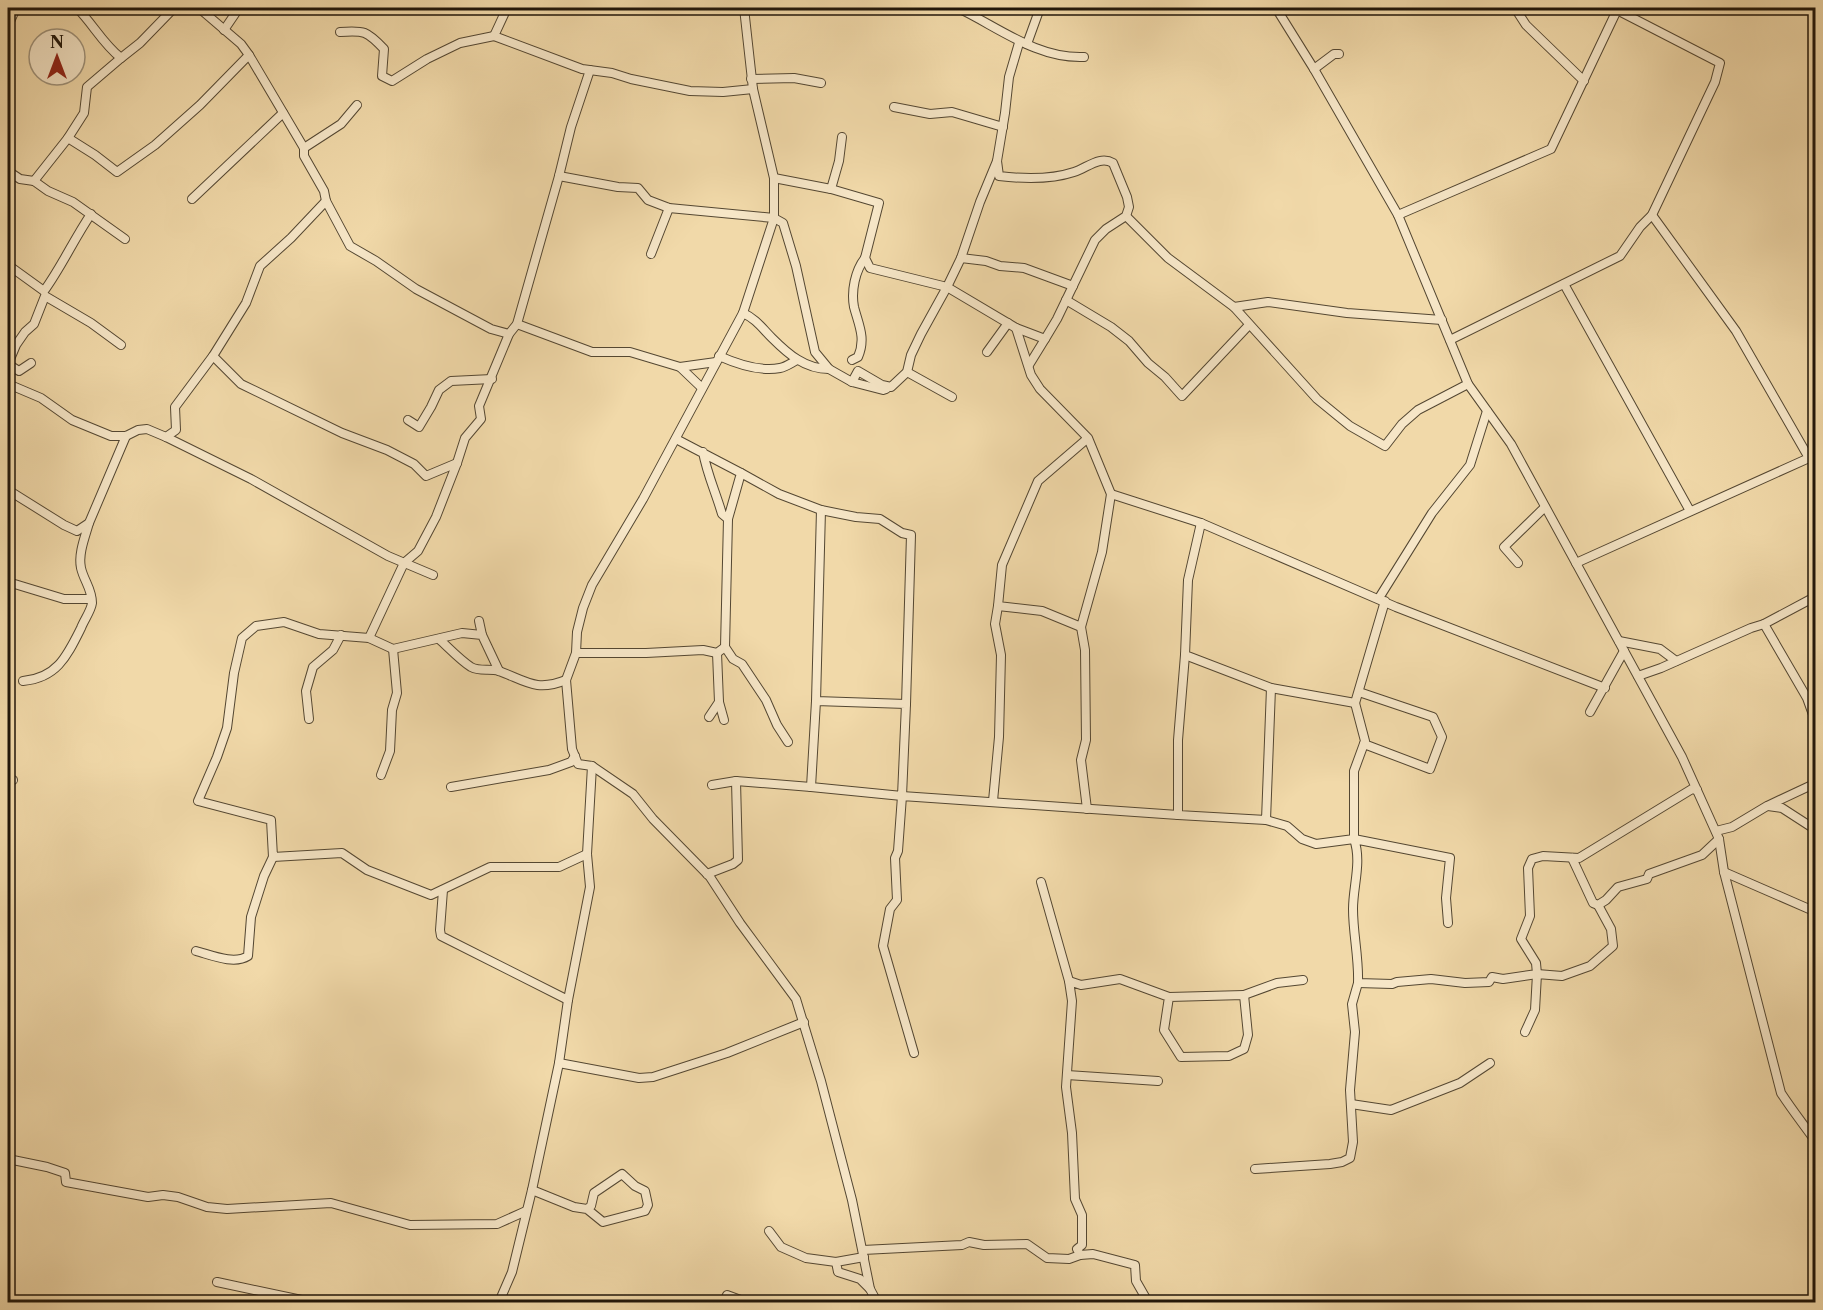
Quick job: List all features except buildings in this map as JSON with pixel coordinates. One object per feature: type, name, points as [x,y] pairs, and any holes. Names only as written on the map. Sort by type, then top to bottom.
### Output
[{"type":"street","points":[[8,27],[16,8]]},
{"type":"street","points":[[77,8],[92,24],[108,48],[121,58]]},
{"type":"street","points":[[34,181],[68,138],[84,113],[87,87],[140,43],[174,8]]},
{"type":"street","points":[[199,8],[241,44],[249,55],[304,148],[304,156],[351,246],[416,289],[491,329],[509,334]]},
{"type":"street","points":[[224,30],[239,8]]},
{"type":"street","points":[[494,36],[507,8]]},
{"type":"street","points":[[744,8],[751,80],[774,178],[774,218],[743,313],[643,499],[592,585],[583,608],[577,632],[576,653],[566,680],[572,750],[579,764],[592,766],[633,794],[707,874],[796,999],[852,1200],[870,1289]]},
{"type":"street","points":[[958,8],[986,21],[1023,43],[1062,58],[1083,57]]},
{"type":"street","points":[[559,176],[638,189],[648,200],[669,208],[774,218],[783,223],[790,242],[814,352],[829,369],[852,382],[883,390],[891,387],[907,372],[916,344],[961,258],[997,161],[1008,77],[1040,8]]},
{"type":"street","points":[[1276,8],[1398,215],[1468,384],[1511,444],[1683,757],[1717,835],[1724,872],[1781,1093],[1815,1142]]},
{"type":"street","points":[[1515,8],[1526,25],[1584,81]]},
{"type":"street","points":[[1398,215],[1551,149],[1618,9],[1720,63],[1715,82],[1652,215],[1640,227],[1620,256],[1450,340]]},
{"type":"street","points":[[340,32],[361,30],[369,33],[384,49],[382,76],[392,81],[427,59],[460,43],[494,36],[590,70],[631,79],[690,91],[723,92],[753,89]]},
{"type":"street","points":[[1314,69],[1334,54],[1339,54]]},
{"type":"street","points":[[68,138],[117,172],[155,145],[200,105],[249,55]]},
{"type":"street","points":[[369,638],[404,563],[418,551],[436,517],[458,463],[465,438],[481,419],[479,406],[509,334],[516,324],[571,127],[590,70]]},
{"type":"street","points":[[751,80],[794,78],[821,83]]},
{"type":"street","points":[[304,148],[341,124],[357,105]]},
{"type":"street","points":[[894,107],[930,114],[951,112],[1003,127]]},
{"type":"street","points":[[192,200],[283,113]]},
{"type":"street","points":[[831,189],[839,161],[842,137]]},
{"type":"street","points":[[997,161],[999,176],[1020,179],[1073,172],[1107,159],[1113,162],[1129,207],[1126,216],[1106,229],[1095,240],[1066,300],[1029,365]]},
{"type":"street","points":[[8,171],[20,179],[34,181],[48,191],[73,202],[125,239]]},
{"type":"street","points":[[774,178],[831,189],[879,203],[865,258],[858,268],[853,297],[863,341],[858,357],[852,360]]},
{"type":"street","points":[[166,437],[176,430],[175,407],[213,356],[246,303],[260,266],[291,238],[326,201]]},
{"type":"street","points":[[651,254],[669,208]]},
{"type":"street","points":[[31,363],[19,371],[8,364],[16,345],[34,324],[45,294],[73,246],[77,233],[91,214]]},
{"type":"street","points":[[1576,563],[1809,458],[1736,331],[1652,215]]},
{"type":"street","points":[[1126,216],[1168,258],[1234,307],[1317,399],[1350,426],[1385,446],[1402,424],[1418,410],[1468,384]]},
{"type":"street","points":[[865,258],[870,268],[947,287],[1016,328],[1045,339]]},
{"type":"street","points":[[961,258],[1024,268],[1073,286]]},
{"type":"street","points":[[8,265],[45,294],[121,345]]},
{"type":"street","points":[[1564,284],[1690,511]]},
{"type":"street","points":[[1066,300],[1111,327],[1129,341],[1182,396],[1249,325]]},
{"type":"street","points":[[1234,307],[1268,302],[1347,313],[1442,320]]},
{"type":"street","points":[[743,313],[754,318],[797,360],[817,369],[829,369]]},
{"type":"street","points":[[987,352],[1008,323]]},
{"type":"street","points":[[516,324],[592,352],[630,352],[680,367],[702,388]]},
{"type":"street","points":[[1016,328],[1031,375],[1040,389],[1088,438],[1111,494],[1102,552],[1081,627],[1085,650],[1086,740],[1081,760],[1087,809]]},
{"type":"street","points":[[213,356],[241,384],[342,433],[387,450],[414,464],[426,476],[458,463]]},
{"type":"street","points":[[680,367],[717,359],[766,369],[778,369],[797,360]]},
{"type":"street","points":[[852,382],[858,371],[882,385],[891,387]]},
{"type":"street","points":[[907,372],[952,397]]},
{"type":"street","points":[[408,420],[419,427],[439,390],[451,381],[492,379]]},
{"type":"street","points":[[8,384],[42,398],[72,420],[111,435],[126,436],[138,430],[147,429],[166,437],[251,479],[350,536],[433,575]]},
{"type":"street","points":[[1255,1168],[1330,1164],[1350,1158],[1353,1142],[1350,1090],[1355,1032],[1352,1004],[1358,983],[1359,965],[1353,909],[1358,850],[1354,839],[1354,771],[1365,741],[1355,703],[1382,600],[1432,513],[1470,465],[1487,411]]},
{"type":"street","points":[[23,681],[39,680],[59,665],[89,610],[90,586],[80,565],[82,548],[89,523],[126,436]]},
{"type":"street","points":[[993,801],[999,737],[1001,655],[995,624],[1002,565],[1038,481],[1088,438]]},
{"type":"street","points":[[676,439],[779,494],[821,510],[856,518],[880,519],[911,536],[902,796],[898,851],[895,858],[897,900],[890,909],[883,946],[914,1053]]},
{"type":"street","points":[[704,452],[706,472],[722,514],[728,519]]},
{"type":"street","points":[[741,473],[728,519],[726,537],[728,596],[725,647],[733,659],[742,664],[766,700],[777,725],[788,742]]},
{"type":"street","points":[[8,490],[77,531],[89,523]]},
{"type":"street","points":[[1111,494],[1201,523],[1382,600],[1604,687]]},
{"type":"street","points":[[1518,563],[1504,547],[1545,507]]},
{"type":"street","points":[[812,787],[821,510]]},
{"type":"street","points":[[1178,815],[1178,740],[1188,580],[1201,523]]},
{"type":"street","points":[[8,582],[64,599],[91,599]]},
{"type":"street","points":[[1638,675],[1764,624],[1811,599]]},
{"type":"street","points":[[998,606],[1042,611],[1081,627]]},
{"type":"street","points":[[479,621],[482,635],[499,671]]},
{"type":"street","points":[[196,951],[232,960],[242,960],[248,956],[251,917],[264,876],[273,857],[271,820],[198,801],[227,728],[234,673],[242,638],[256,626],[284,622],[319,634],[369,638],[393,649],[462,633],[482,635]]},
{"type":"street","points":[[1764,624],[1807,698],[1815,723]]},
{"type":"street","points":[[309,719],[306,691],[313,667],[333,650],[340,635]]},
{"type":"street","points":[[440,639],[471,667],[499,671],[531,684],[551,686],[566,680]]},
{"type":"street","points":[[1619,641],[1660,649],[1676,661]]},
{"type":"street","points":[[576,653],[703,650],[717,653],[725,647]]},
{"type":"street","points":[[381,775],[390,751],[392,710],[397,693],[393,649]]},
{"type":"street","points":[[1590,712],[1624,651]]},
{"type":"street","points":[[717,653],[719,702],[724,720]]},
{"type":"street","points":[[1185,655],[1271,688],[1355,703]]},
{"type":"street","points":[[1266,820],[1271,688]]},
{"type":"street","points":[[1359,692],[1433,717],[1442,737],[1430,769],[1364,744]]},
{"type":"street","points":[[709,717],[719,702]]},
{"type":"street","points":[[816,702],[906,704]]},
{"type":"street","points":[[451,787],[502,773],[549,770],[571,762],[575,756]]},
{"type":"street","points":[[499,1302],[512,1272],[532,1190],[559,1063],[568,1000],[591,887],[587,854],[592,766]]},
{"type":"street","points":[[707,874],[734,864],[738,860],[736,782]]},
{"type":"street","points":[[712,785],[736,782],[902,796],[1266,820],[1287,826],[1302,839],[1316,844],[1354,839],[1450,858],[1446,898],[1448,923]]},
{"type":"street","points":[[1598,905],[1618,887],[1647,879],[1649,874],[1702,855],[1717,835],[1767,806],[1815,783]]},
{"type":"street","points":[[1525,1032],[1535,1010],[1538,974],[1536,963],[1521,939],[1530,916],[1528,868],[1532,860],[1543,856],[1579,858],[1683,794],[1692,789],[1697,790]]},
{"type":"street","points":[[1767,806],[1782,808],[1815,830]]},
{"type":"street","points":[[273,857],[342,853],[368,870],[431,895],[490,867],[560,867],[587,854]]},
{"type":"street","points":[[1358,983],[1392,984],[1431,980],[1465,983],[1489,982],[1492,977],[1503,979],[1538,974],[1562,976],[1590,966],[1613,946],[1611,928],[1598,905],[1593,903],[1572,858]]},
{"type":"street","points":[[1724,872],[1815,912]]},
{"type":"street","points":[[1041,882],[1069,981],[1072,1001],[1066,1087],[1075,1199],[1083,1215],[1082,1245],[1077,1250],[1080,1255]]},
{"type":"street","points":[[443,890],[441,936],[568,1000]]},
{"type":"street","points":[[1069,981],[1088,984],[1120,979],[1169,997],[1244,995],[1277,983],[1303,980]]},
{"type":"street","points":[[1169,997],[1164,1030],[1181,1057],[1229,1056],[1244,1049],[1248,1035],[1244,995]]},
{"type":"street","points":[[559,1063],[639,1078],[653,1077],[727,1053],[804,1022]]},
{"type":"street","points":[[1351,1104],[1391,1110],[1460,1083],[1490,1064]]},
{"type":"street","points":[[1067,1075],[1158,1081]]},
{"type":"street","points":[[8,1159],[65,1173],[66,1182],[148,1197],[163,1195],[178,1197],[207,1207],[254,1209],[331,1203],[410,1225],[497,1224],[526,1211]]},
{"type":"street","points":[[532,1190],[574,1207],[587,1209],[603,1222],[645,1211],[648,1204],[645,1191],[635,1186],[622,1174],[594,1193],[591,1206],[587,1209]]},
{"type":"street","points":[[769,1231],[781,1247],[806,1258],[836,1262],[863,1254],[962,1245],[969,1242],[984,1245],[1027,1244],[1047,1258],[1070,1259],[1093,1254],[1134,1265],[1136,1281],[1148,1302]]},
{"type":"street","points":[[836,1262],[838,1272],[860,1279],[870,1289],[877,1302]]},
{"type":"street","points":[[218,1282],[311,1302]]},
{"type":"street","points":[[724,1302],[727,1295],[746,1302]]}]
